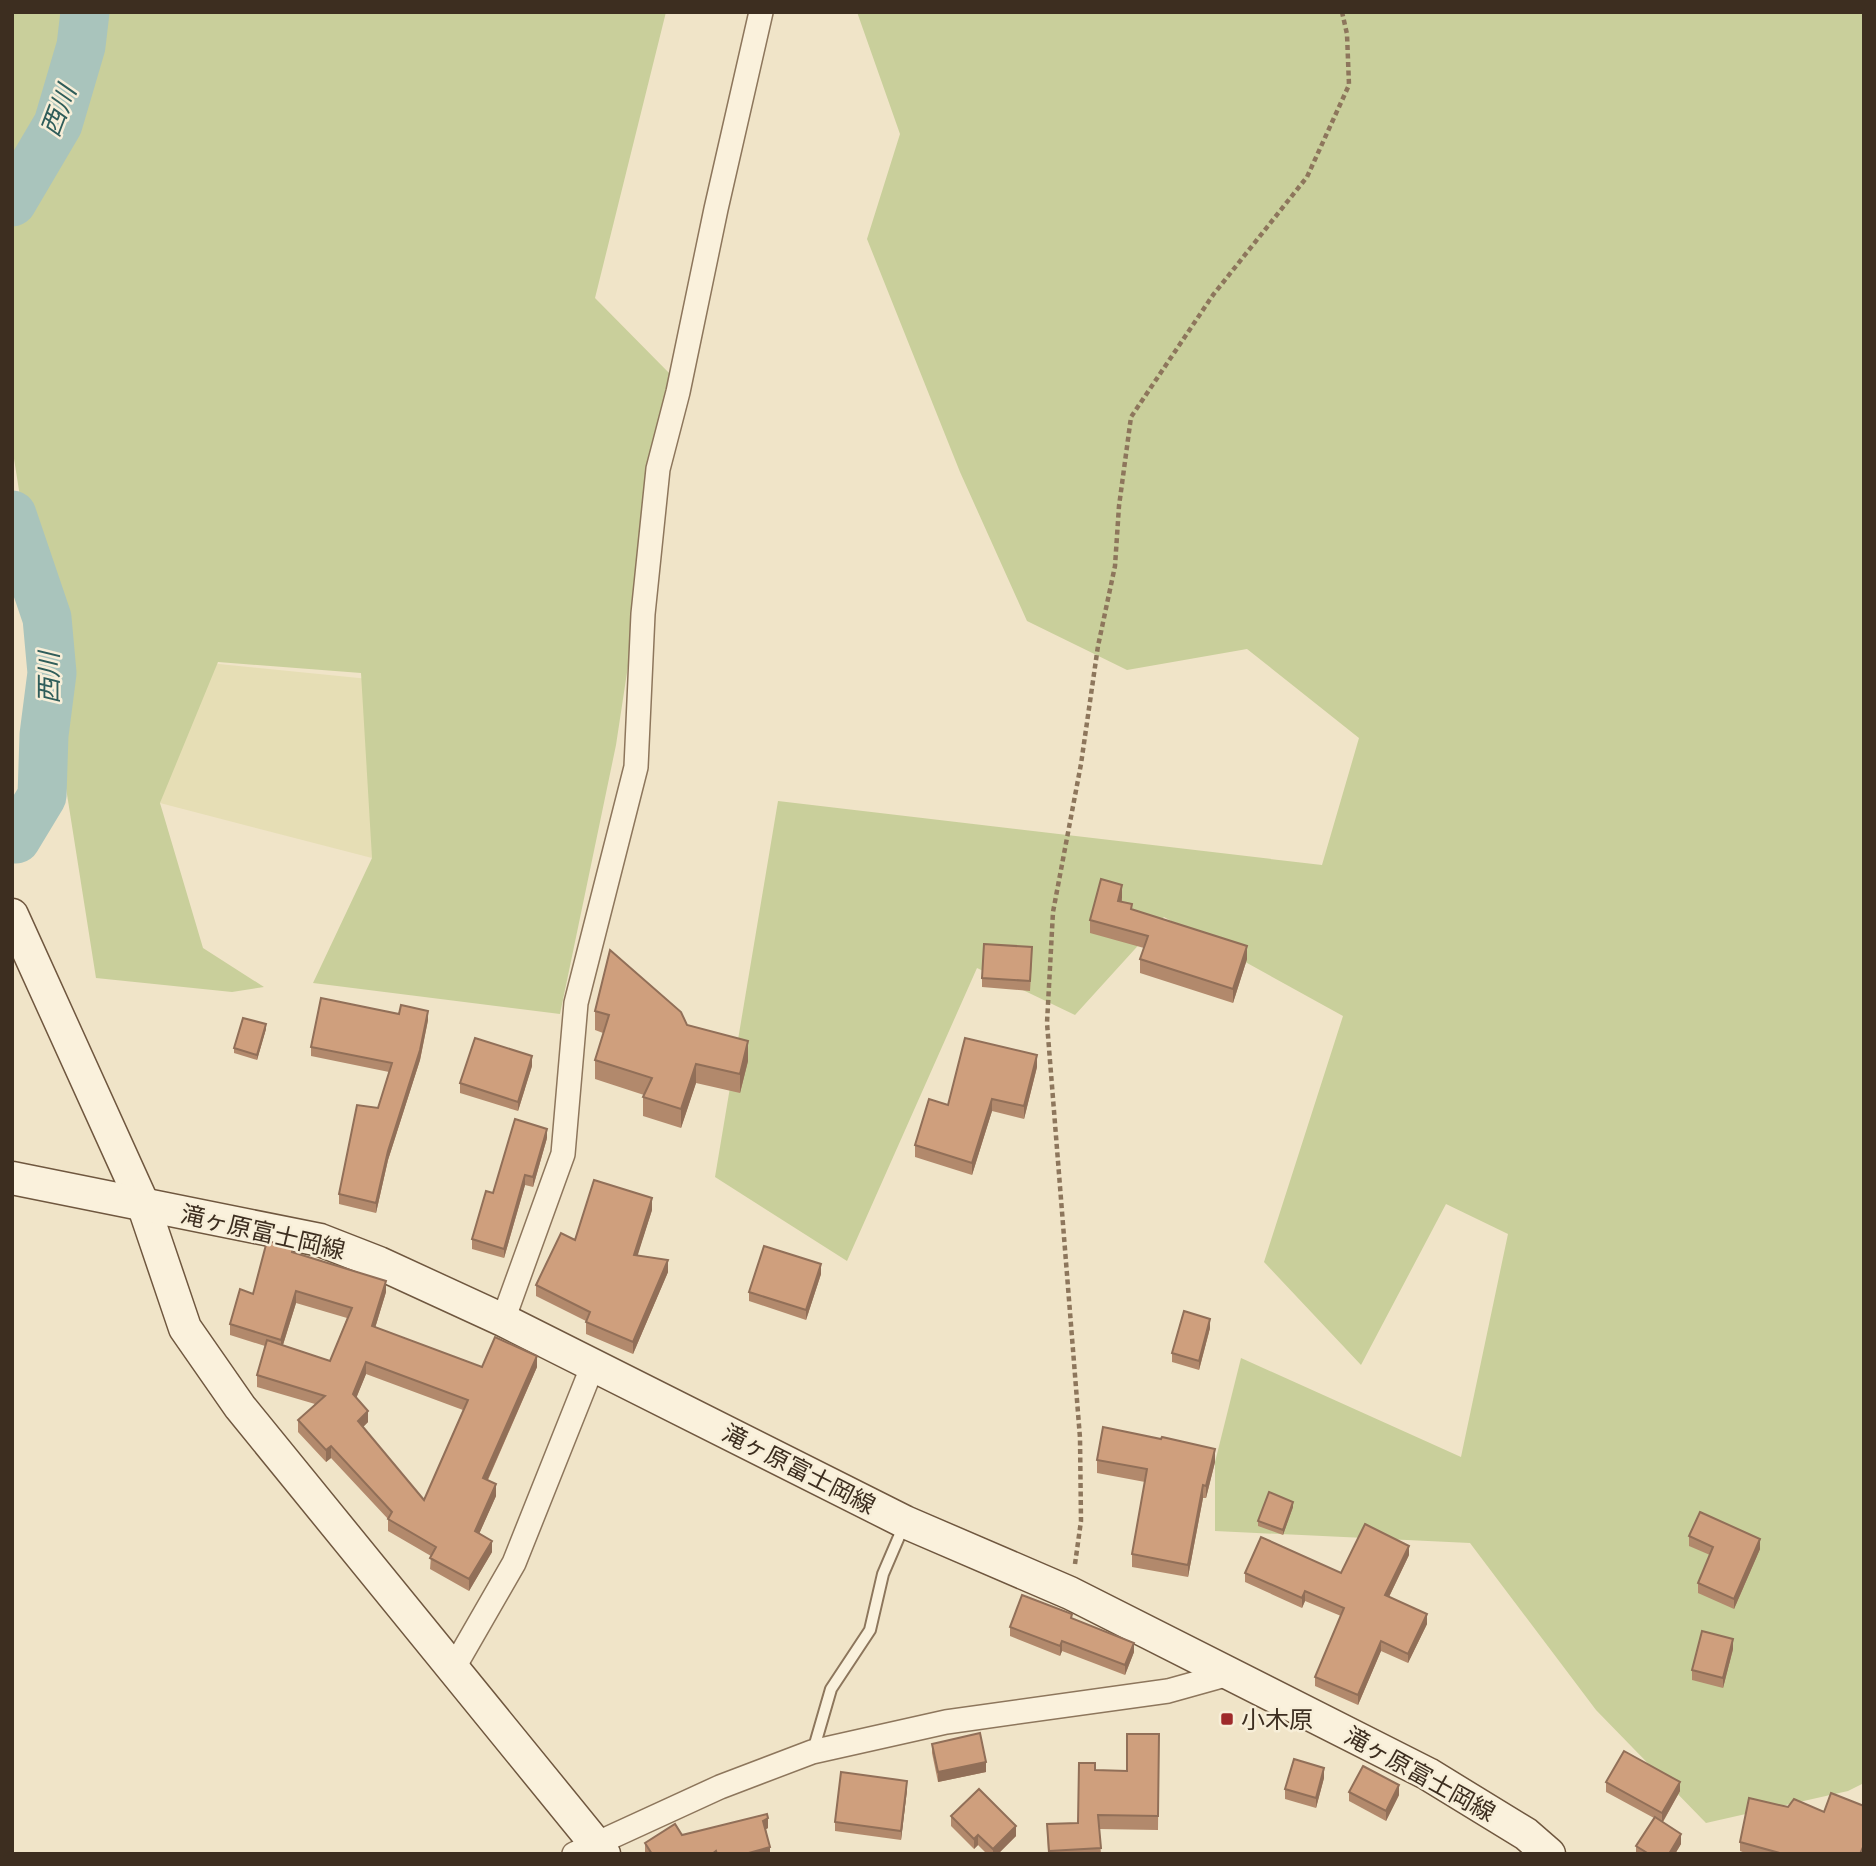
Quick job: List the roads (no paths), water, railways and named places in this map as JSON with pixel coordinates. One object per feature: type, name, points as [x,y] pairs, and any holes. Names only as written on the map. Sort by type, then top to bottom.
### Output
[{"type":"main road","points":[[12,915],[143,1204],[185,1328],[240,1406],[453,1668],[591,1850]]},
{"type":"main road","name":"滝ヶ原富士岡線","points":[[12,1178],[320,1240],[379,1263],[503,1320],[905,1522],[1070,1593],[1428,1774],[1526,1834],[1549,1854]]},
{"type":"street","points":[[503,1320],[563,1154],[576,1003],[636,767],[643,614],[658,469],[678,392],[761,12]]},
{"type":"street","points":[[453,1668],[514,1563],[593,1365]]},
{"type":"street","points":[[591,1850],[720,1787],[812,1752],[946,1722],[1168,1690],[1229,1674]]},
{"type":"lane","points":[[812,1752],[831,1689],[870,1630],[883,1574],[905,1522]]},
{"type":"waterway","name":"西川","points":[[12,202],[58,124],[81,46],[85,12]]},
{"type":"waterway","name":"西川","points":[[12,515],[47,618],[52,673],[44,735],[42,796],[16,839]]},
{"type":"place","name":"小木原","points":[[1227,1719]]}]
